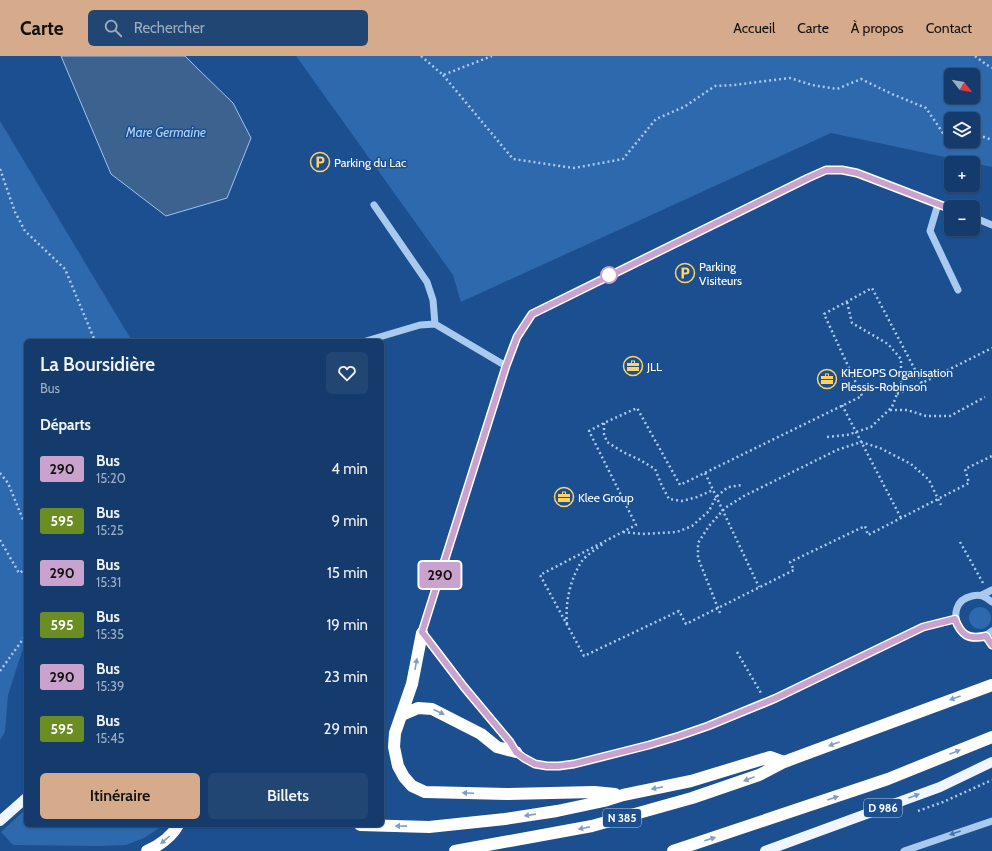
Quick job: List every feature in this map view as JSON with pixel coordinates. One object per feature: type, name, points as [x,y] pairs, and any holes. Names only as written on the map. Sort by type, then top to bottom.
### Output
[{"type":"highway","points":[[422,632],[412,684],[395,733],[394,747],[398,766],[404,777],[412,786],[425,792],[507,794],[594,792],[623,794]]},
{"type":"highway","name":"N 385","points":[[455,851],[592,826],[692,798],[759,775],[784,762],[992,685]]},
{"type":"highway","points":[[402,715],[418,708],[432,709],[481,734],[497,747],[516,752]]},
{"type":"highway","points":[[673,851],[888,779],[992,737]]},
{"type":"highway","points":[[384,826],[429,827],[557,811],[604,801],[623,794],[691,781],[770,756],[784,762]]},
{"type":"highway","points":[[147,851],[155,848],[165,841],[177,827]]},
{"type":"main road","name":"D 986","points":[[769,850],[940,787],[992,762]]},
{"type":"main road","points":[[0,821],[24,800]]},
{"type":"street","points":[[944,206],[857,173],[842,170],[826,170],[532,314],[517,337],[506,366],[422,632],[464,687],[510,742],[516,752],[535,764],[547,766],[574,764],[679,736],[734,716],[766,702],[923,627],[955,619]]},
{"type":"street","points":[[938,204],[930,231],[958,290]]},
{"type":"street","points":[[374,205],[427,282],[432,300],[435,324]]},
{"type":"street","points":[[980,220],[992,225]]},
{"type":"street","points":[[373,339],[420,325],[435,324],[506,366]]},
{"type":"street","points":[[992,602],[987,592],[967,597],[961,601],[957,608],[955,619],[958,628],[971,637],[976,638],[986,636],[992,631]]},
{"type":"street","points":[[986,636],[992,645]]},
{"type":"street","points":[[904,851],[992,821]]},
{"type":"path","points":[[422,56],[443,75],[513,160],[574,168],[623,159],[656,119],[684,107],[715,86],[790,78],[812,85],[837,89],[860,79],[926,108],[944,133]]},
{"type":"path","points":[[443,75],[492,56]]},
{"type":"path","points":[[975,56],[992,68]]},
{"type":"path","points":[[980,137],[992,140]]},
{"type":"path","points":[[0,169],[14,212],[25,231],[65,269],[95,339]]},
{"type":"path","points":[[922,383],[872,288],[824,314],[862,396],[680,485],[636,408],[589,431],[636,525],[540,575],[584,656],[679,611],[686,624],[794,570],[790,562],[865,526],[868,535],[969,483],[965,469],[992,456]]},
{"type":"path","points":[[827,437],[848,435],[871,427],[890,410],[901,384],[901,359],[888,344],[852,322],[847,302]]},
{"type":"path","points":[[897,394],[992,348]]},
{"type":"path","points":[[890,410],[906,410],[926,416],[950,416],[985,397]]},
{"type":"path","points":[[842,406],[901,518]]},
{"type":"path","points":[[604,423],[604,434],[607,442],[655,469],[669,500],[682,501],[697,498],[713,490]]},
{"type":"path","points":[[720,613],[698,558],[698,543],[709,526],[724,508],[744,496],[837,450],[861,442],[880,448],[911,464],[929,480],[941,505]]},
{"type":"path","points":[[0,473],[8,482],[24,522]]},
{"type":"path","points":[[705,473],[759,587]]},
{"type":"path","points":[[622,532],[642,534],[677,532],[692,526],[709,511],[716,497],[728,487],[743,485]]},
{"type":"path","points":[[567,626],[566,614],[571,584],[583,560],[609,539]]},
{"type":"path","points":[[0,540],[19,573],[24,570]]},
{"type":"path","points":[[960,542],[987,592]]},
{"type":"path","points":[[0,671],[24,638]]},
{"type":"path","points":[[736,652],[766,702]]},
{"type":"shaded area","points":[[296,56],[992,56],[992,167],[980,164],[980,156],[944,157],[831,133],[461,302],[453,275]]},
{"type":"shaded area","points":[[0,121],[131,339],[24,339],[24,645],[8,695],[5,732],[0,740]]},
{"type":"shaded area","points":[[980,607],[988,610],[991,618],[988,626],[980,629],[972,626],[969,618],[972,610]]},
{"type":"shaded area","points":[[24,811],[24,827],[160,827],[144,838],[126,845],[99,846],[13,845],[1,832]]},
{"type":"water","name":"Mare Germaine","points":[[61,56],[185,56],[233,103],[251,138],[227,198],[166,216],[111,174]]},
{"type":"bus line","name":"290","points":[[944,206],[857,173],[842,170],[826,170],[532,314],[517,337],[506,366],[422,632],[464,687],[510,742],[516,752],[535,764],[547,766],[574,764],[649,745],[708,726],[776,698],[923,627],[955,619],[958,628],[965,634],[976,638],[986,636],[992,645]]},
{"type":"place","name":"Parking du Lac","points":[[320,162]]},
{"type":"place","name":"Parking Visiteurs","points":[[685,273]]},
{"type":"place","name":"JLL","points":[[633,366]]},
{"type":"place","name":"KHEOPS Organisation Plessis-Robinson","points":[[827,379]]},
{"type":"place","name":"Klee Group","points":[[564,497]]}]
